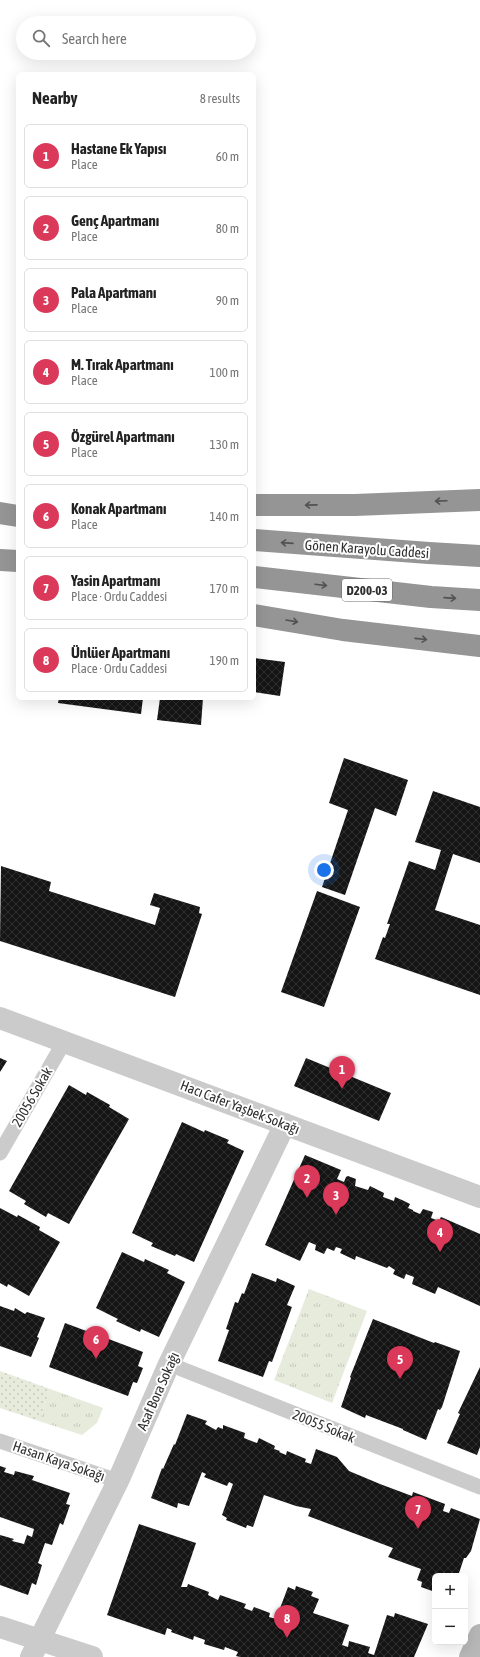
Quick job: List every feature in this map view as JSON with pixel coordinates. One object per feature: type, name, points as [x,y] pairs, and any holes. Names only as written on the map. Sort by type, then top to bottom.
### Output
[{"type":"highway","points":[[256,505],[356,504],[480,500]]},
{"type":"highway","points":[[0,514],[16,516]]},
{"type":"highway","name":"Gönen Karayolu Caddesi","points":[[256,540],[430,554],[480,556]]},
{"type":"highway","name":"D200-03","points":[[256,577],[424,596],[480,600]]},
{"type":"highway","points":[[256,615],[343,630],[480,646]]},
{"type":"street","name":"Hacı Cafer Yaşbek Sokağı","points":[[0,1018],[480,1197]]},
{"type":"street","name":"Asaf Bora Sokağı","points":[[35,1649],[118,1481],[169,1364],[285,1124]]},
{"type":"street","points":[[0,1627],[35,1649],[92,1657]]},
{"type":"street","points":[[470,1657],[480,1635]]},
{"type":"lane","name":"20056 Sokak","points":[[0,1153],[64,1042]]},
{"type":"lane","name":"20055 Sokak","points":[[169,1364],[480,1487]]},
{"type":"lane","name":"Hasan Kaya Sokağı","points":[[0,1441],[118,1481]]},
{"type":"green space","points":[[309,1289],[367,1311],[332,1403],[274,1380]]},
{"type":"green space","points":[[0,1371],[50,1389],[39,1421],[0,1408]]},
{"type":"green space","points":[[50,1389],[103,1408],[97,1423],[82,1435],[39,1421]]},
{"type":"building","points":[[256,658],[285,662],[280,696],[256,692]]},
{"type":"building","points":[[59,700],[143,700],[141,714],[58,703]]},
{"type":"building","points":[[160,700],[203,700],[201,725],[157,720]]},
{"type":"building","points":[[344,758],[408,780],[396,816],[375,808],[345,895],[322,887],[348,810],[329,803]]},
{"type":"building","points":[[433,791],[480,807],[480,863],[453,854],[435,910],[480,925],[480,995],[375,959],[383,937],[385,938],[390,924],[387,924],[409,861],[435,870],[441,850],[415,842]]},
{"type":"building","points":[[1,866],[51,882],[49,891],[155,925],[160,908],[150,905],[154,893],[200,907],[199,913],[202,914],[175,997],[0,941]]},
{"type":"building","points":[[317,891],[360,907],[324,1007],[281,992]]},
{"type":"building","points":[[0,1058],[7,1061],[0,1072]]},
{"type":"building","points":[[306,1058],[391,1093],[379,1121],[294,1086]]},
{"type":"building","points":[[69,1085],[86,1095],[87,1092],[110,1105],[109,1107],[129,1119],[69,1224],[48,1213],[46,1217],[24,1204],[26,1201],[9,1191]]},
{"type":"building","points":[[182,1122],[204,1132],[205,1130],[229,1140],[227,1143],[244,1151],[194,1262],[176,1254],[175,1256],[151,1246],[153,1243],[132,1233]]},
{"type":"building","points":[[305,1155],[341,1170],[337,1179],[344,1182],[348,1176],[356,1179],[355,1186],[368,1190],[370,1186],[384,1193],[383,1197],[394,1201],[395,1197],[410,1204],[408,1208],[413,1211],[420,1214],[423,1209],[433,1212],[431,1218],[439,1221],[441,1217],[480,1234],[480,1306],[438,1287],[435,1294],[412,1284],[414,1277],[406,1274],[404,1279],[393,1274],[395,1270],[389,1266],[387,1268],[356,1256],[355,1260],[340,1253],[342,1249],[336,1247],[334,1251],[327,1248],[324,1254],[315,1250],[316,1245],[309,1242],[300,1261],[265,1245]]},
{"type":"building","points":[[0,1208],[17,1217],[18,1215],[40,1227],[39,1230],[60,1242],[29,1296],[8,1284],[7,1287],[0,1283]]},
{"type":"building","points":[[122,1252],[144,1262],[145,1259],[169,1270],[167,1273],[185,1282],[159,1337],[141,1329],[140,1332],[116,1321],[118,1319],[96,1308]]},
{"type":"building","points":[[252,1273],[276,1282],[277,1278],[295,1286],[287,1305],[292,1307],[272,1362],[269,1361],[263,1377],[218,1361],[229,1330],[226,1329],[235,1302],[238,1303],[242,1293],[244,1294]]},
{"type":"building","points":[[0,1306],[14,1311],[15,1308],[25,1314],[27,1312],[45,1318],[31,1357],[0,1346]]},
{"type":"building","points":[[373,1319],[434,1343],[435,1342],[460,1351],[442,1407],[440,1410],[438,1409],[426,1440],[403,1429],[366,1415],[365,1418],[341,1407],[351,1378],[350,1377]]},
{"type":"building","points":[[65,1323],[89,1332],[88,1335],[97,1338],[98,1335],[143,1352],[138,1366],[143,1368],[137,1383],[133,1382],[128,1396],[49,1367]]},
{"type":"building","points":[[480,1367],[480,1447],[477,1455],[447,1443],[460,1414],[458,1413]]},
{"type":"building","points":[[187,1414],[207,1421],[205,1424],[216,1430],[218,1427],[223,1429],[223,1425],[245,1433],[244,1438],[257,1443],[259,1438],[275,1446],[274,1449],[280,1451],[279,1452],[286,1455],[287,1451],[306,1459],[305,1462],[311,1464],[316,1449],[337,1457],[349,1471],[412,1496],[413,1492],[445,1504],[443,1511],[449,1513],[451,1508],[480,1519],[471,1551],[466,1558],[464,1558],[459,1573],[432,1573],[432,1591],[421,1587],[422,1582],[417,1580],[421,1569],[388,1557],[393,1548],[308,1516],[311,1509],[296,1506],[264,1495],[253,1527],[247,1525],[246,1528],[226,1520],[227,1518],[222,1515],[233,1484],[229,1482],[227,1486],[204,1477],[206,1474],[202,1472],[189,1506],[178,1503],[177,1508],[151,1498],[162,1468],[163,1469],[174,1444],[175,1445]]},
{"type":"building","points":[[0,1466],[6,1468],[4,1472],[14,1475],[15,1471],[34,1476],[32,1480],[70,1493],[66,1504],[70,1505],[63,1525],[60,1523],[52,1545],[45,1543],[38,1563],[42,1565],[36,1585],[32,1583],[28,1595],[0,1585],[0,1535],[14,1539],[12,1541],[24,1544],[27,1535],[32,1537],[34,1529],[0,1517]]},
{"type":"building","points":[[139,1524],[196,1543],[181,1587],[187,1587],[188,1584],[209,1592],[208,1595],[218,1600],[220,1595],[246,1604],[244,1608],[252,1611],[254,1607],[270,1613],[269,1617],[276,1619],[288,1587],[295,1590],[296,1586],[313,1592],[311,1596],[319,1599],[313,1613],[349,1625],[342,1645],[348,1647],[349,1641],[370,1647],[368,1653],[374,1655],[387,1615],[394,1617],[395,1613],[428,1624],[414,1657],[240,1657],[236,1656],[238,1652],[225,1647],[224,1650],[204,1644],[205,1640],[194,1636],[193,1640],[171,1632],[172,1630],[167,1628],[165,1635],[107,1615]]},
{"type":"place","name":"Hastane Ek Yapısı","points":[[342,1089]]},
{"type":"place","name":"Genç Apartmanı","points":[[307,1198]]},
{"type":"place","name":"Pala Apartmanı","points":[[336,1215]]},
{"type":"place","name":"M. Tırak Apartmanı","points":[[440,1252]]},
{"type":"place","name":"Konak Apartmanı","points":[[96,1359]]},
{"type":"place","name":"Özgürel Apartmanı","points":[[400,1379]]},
{"type":"place","name":"Yasin Apartmanı","points":[[418,1529]]},
{"type":"place","name":"Ünlüer Apartmanı","points":[[287,1638]]}]
